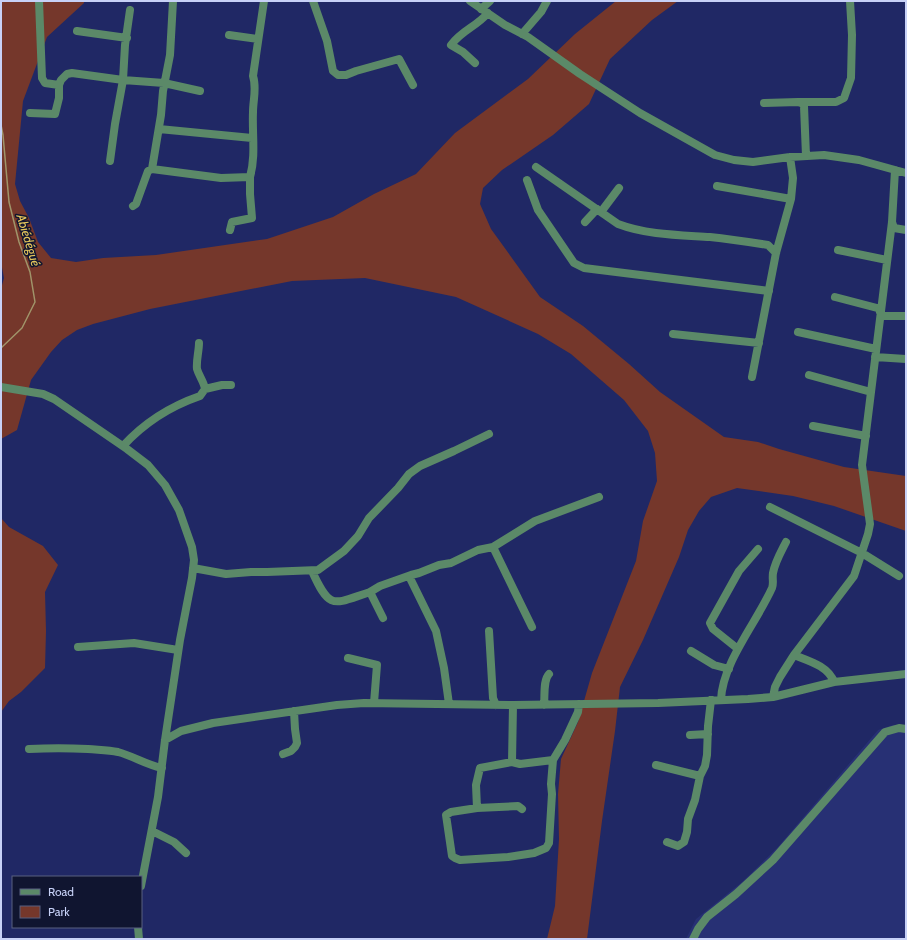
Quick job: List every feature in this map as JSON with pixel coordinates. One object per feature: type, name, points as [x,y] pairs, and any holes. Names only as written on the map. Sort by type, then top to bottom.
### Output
[{"type":"street","points":[[39,1],[42,78],[45,83],[59,85]]},
{"type":"street","points":[[133,206],[136,204],[148,171],[152,169],[159,129],[164,83],[170,55],[173,1]]},
{"type":"street","points":[[230,230],[232,222],[252,218],[250,177],[253,167],[252,138],[256,84],[254,76],[264,1]]},
{"type":"street","points":[[313,1],[328,46],[333,71],[338,75],[346,75],[399,59],[413,85]]},
{"type":"street","points":[[470,1],[640,113],[715,154],[734,160],[753,162],[790,157],[824,155],[859,160],[906,174]]},
{"type":"street","points":[[475,63],[463,52],[451,45],[465,30],[474,26],[490,1]]},
{"type":"street","points":[[522,34],[541,12],[547,1]]},
{"type":"street","points":[[764,103],[836,102],[844,98],[851,78],[852,35],[850,1]]},
{"type":"street","points":[[110,161],[123,80],[125,46],[130,10]]},
{"type":"street","points":[[77,31],[127,38]]},
{"type":"street","points":[[229,35],[258,39]]},
{"type":"street","points":[[30,113],[55,114],[61,80],[67,74],[72,73],[123,80],[164,83],[200,91]]},
{"type":"street","points":[[798,102],[802,103],[804,106],[806,156]]},
{"type":"street","points":[[159,129],[252,138]]},
{"type":"street","points":[[752,377],[770,291],[776,253],[791,199],[793,178],[790,157]]},
{"type":"street","points":[[536,167],[618,224],[625,227],[662,234],[768,244],[776,253]]},
{"type":"street","points":[[152,169],[221,178],[250,177]]},
{"type":"street","points":[[774,697],[775,687],[794,655],[854,576],[868,534],[870,524],[862,465],[892,222],[896,170]]},
{"type":"street","points":[[527,180],[538,210],[574,263],[579,266],[636,275],[698,281],[770,291]]},
{"type":"street","points":[[717,186],[791,199]]},
{"type":"street","points":[[585,222],[599,210],[619,188]]},
{"type":"street","points":[[892,222],[894,228],[906,230]]},
{"type":"street","points":[[838,250],[887,260]]},
{"type":"street","points":[[834,297],[881,310]]},
{"type":"street","points":[[881,310],[883,316],[906,316]]},
{"type":"street","points":[[798,332],[876,353],[906,359]]},
{"type":"street","points":[[673,334],[759,343]]},
{"type":"street","points":[[199,343],[197,367],[205,389]]},
{"type":"street","points":[[809,375],[871,392]]},
{"type":"street","points":[[123,446],[140,430],[166,411],[183,402],[200,396],[205,389],[222,384],[231,385]]},
{"type":"street","points":[[1,387],[43,394],[72,410],[148,465],[165,485],[179,510],[192,546],[194,560],[193,568],[178,650],[158,797],[142,881]]},
{"type":"street","points":[[813,426],[866,436]]},
{"type":"street","points":[[193,568],[226,574],[318,570],[344,551],[358,536],[369,518],[410,474],[420,466],[489,434]]},
{"type":"street","points":[[312,571],[320,589],[327,598],[333,601],[347,600],[370,592],[380,586],[439,565],[451,563],[478,550],[493,547],[535,521],[600,497]]},
{"type":"street","points":[[770,508],[862,553],[899,576]]},
{"type":"street","points":[[721,700],[721,690],[729,669],[738,649],[765,604],[773,585],[772,575],[776,563],[786,542]]},
{"type":"street","points":[[493,547],[532,627]]},
{"type":"street","points":[[738,649],[713,629],[710,623],[739,570],[758,549]]},
{"type":"street","points":[[409,576],[436,631],[444,668],[449,704]]},
{"type":"street","points":[[370,592],[383,618]]},
{"type":"street","points":[[489,631],[494,698],[496,705]]},
{"type":"street","points":[[78,646],[134,643],[178,650]]},
{"type":"street","points":[[691,651],[714,665],[729,669]]},
{"type":"street","points":[[794,655],[824,668],[832,675],[834,682]]},
{"type":"street","points":[[348,658],[377,665],[374,703]]},
{"type":"street","points":[[544,705],[546,680],[549,674]]},
{"type":"street","points":[[165,740],[181,731],[213,724],[337,705],[374,703],[544,705],[658,703],[721,700],[774,697],[834,682],[906,674]]},
{"type":"street","points":[[667,842],[678,846],[684,842],[687,832],[688,819],[695,800],[700,776],[705,766],[711,700]]},
{"type":"street","points":[[522,809],[518,806],[477,808],[450,812],[446,815],[452,856],[460,860],[508,856],[534,852],[546,848],[550,843],[553,760],[565,740],[578,712],[579,704]]},
{"type":"street","points":[[512,762],[513,705]]},
{"type":"street","points":[[282,754],[290,751],[297,743],[294,729],[294,711]]},
{"type":"street","points":[[168,720],[181,731]]},
{"type":"street","points":[[693,939],[707,917],[736,894],[774,860],[885,732],[899,728],[906,729]]},
{"type":"street","points":[[690,736],[708,734]]},
{"type":"street","points":[[29,749],[68,747],[106,750],[118,752],[140,760],[153,767],[162,768]]},
{"type":"street","points":[[477,808],[476,785],[480,768],[512,762],[520,764],[553,760]]},
{"type":"street","points":[[656,765],[700,776]]},
{"type":"street","points":[[152,832],[174,842],[186,853]]},
{"type":"street","points":[[138,928],[138,939]]},
{"type":"shaded area","points":[[893,725],[906,725],[906,939],[686,939],[696,919],[742,882],[777,848],[878,730]]},
{"type":"green space","points":[[1,1],[84,1],[84,3],[47,37],[23,101],[15,184],[20,201],[29,218],[38,242],[51,258],[76,262],[103,258],[156,255],[267,239],[333,217],[374,194],[416,174],[455,133],[528,79],[575,34],[616,1],[678,1],[652,20],[610,59],[589,104],[553,135],[502,170],[483,188],[480,204],[491,229],[540,297],[583,326],[660,392],[724,437],[758,442],[844,467],[906,476],[906,531],[834,506],[793,496],[737,488],[711,497],[699,511],[688,530],[679,557],[643,640],[620,687],[587,939],[547,939],[555,906],[559,839],[558,794],[561,759],[578,722],[592,673],[636,561],[643,521],[657,481],[655,453],[648,431],[624,400],[571,354],[538,334],[456,297],[365,278],[292,281],[150,309],[93,324],[77,330],[62,340],[51,352],[31,380],[17,430],[1,439],[1,289],[4,278],[1,262]]},
{"type":"green space","points":[[1,518],[9,527],[43,546],[58,565],[45,592],[45,668],[21,692],[9,701],[1,712]]},
{"type":"waterway","name":"Abiédégué","points":[[1,125],[9,202],[19,242],[30,272],[35,302],[22,328],[1,348]]}]
